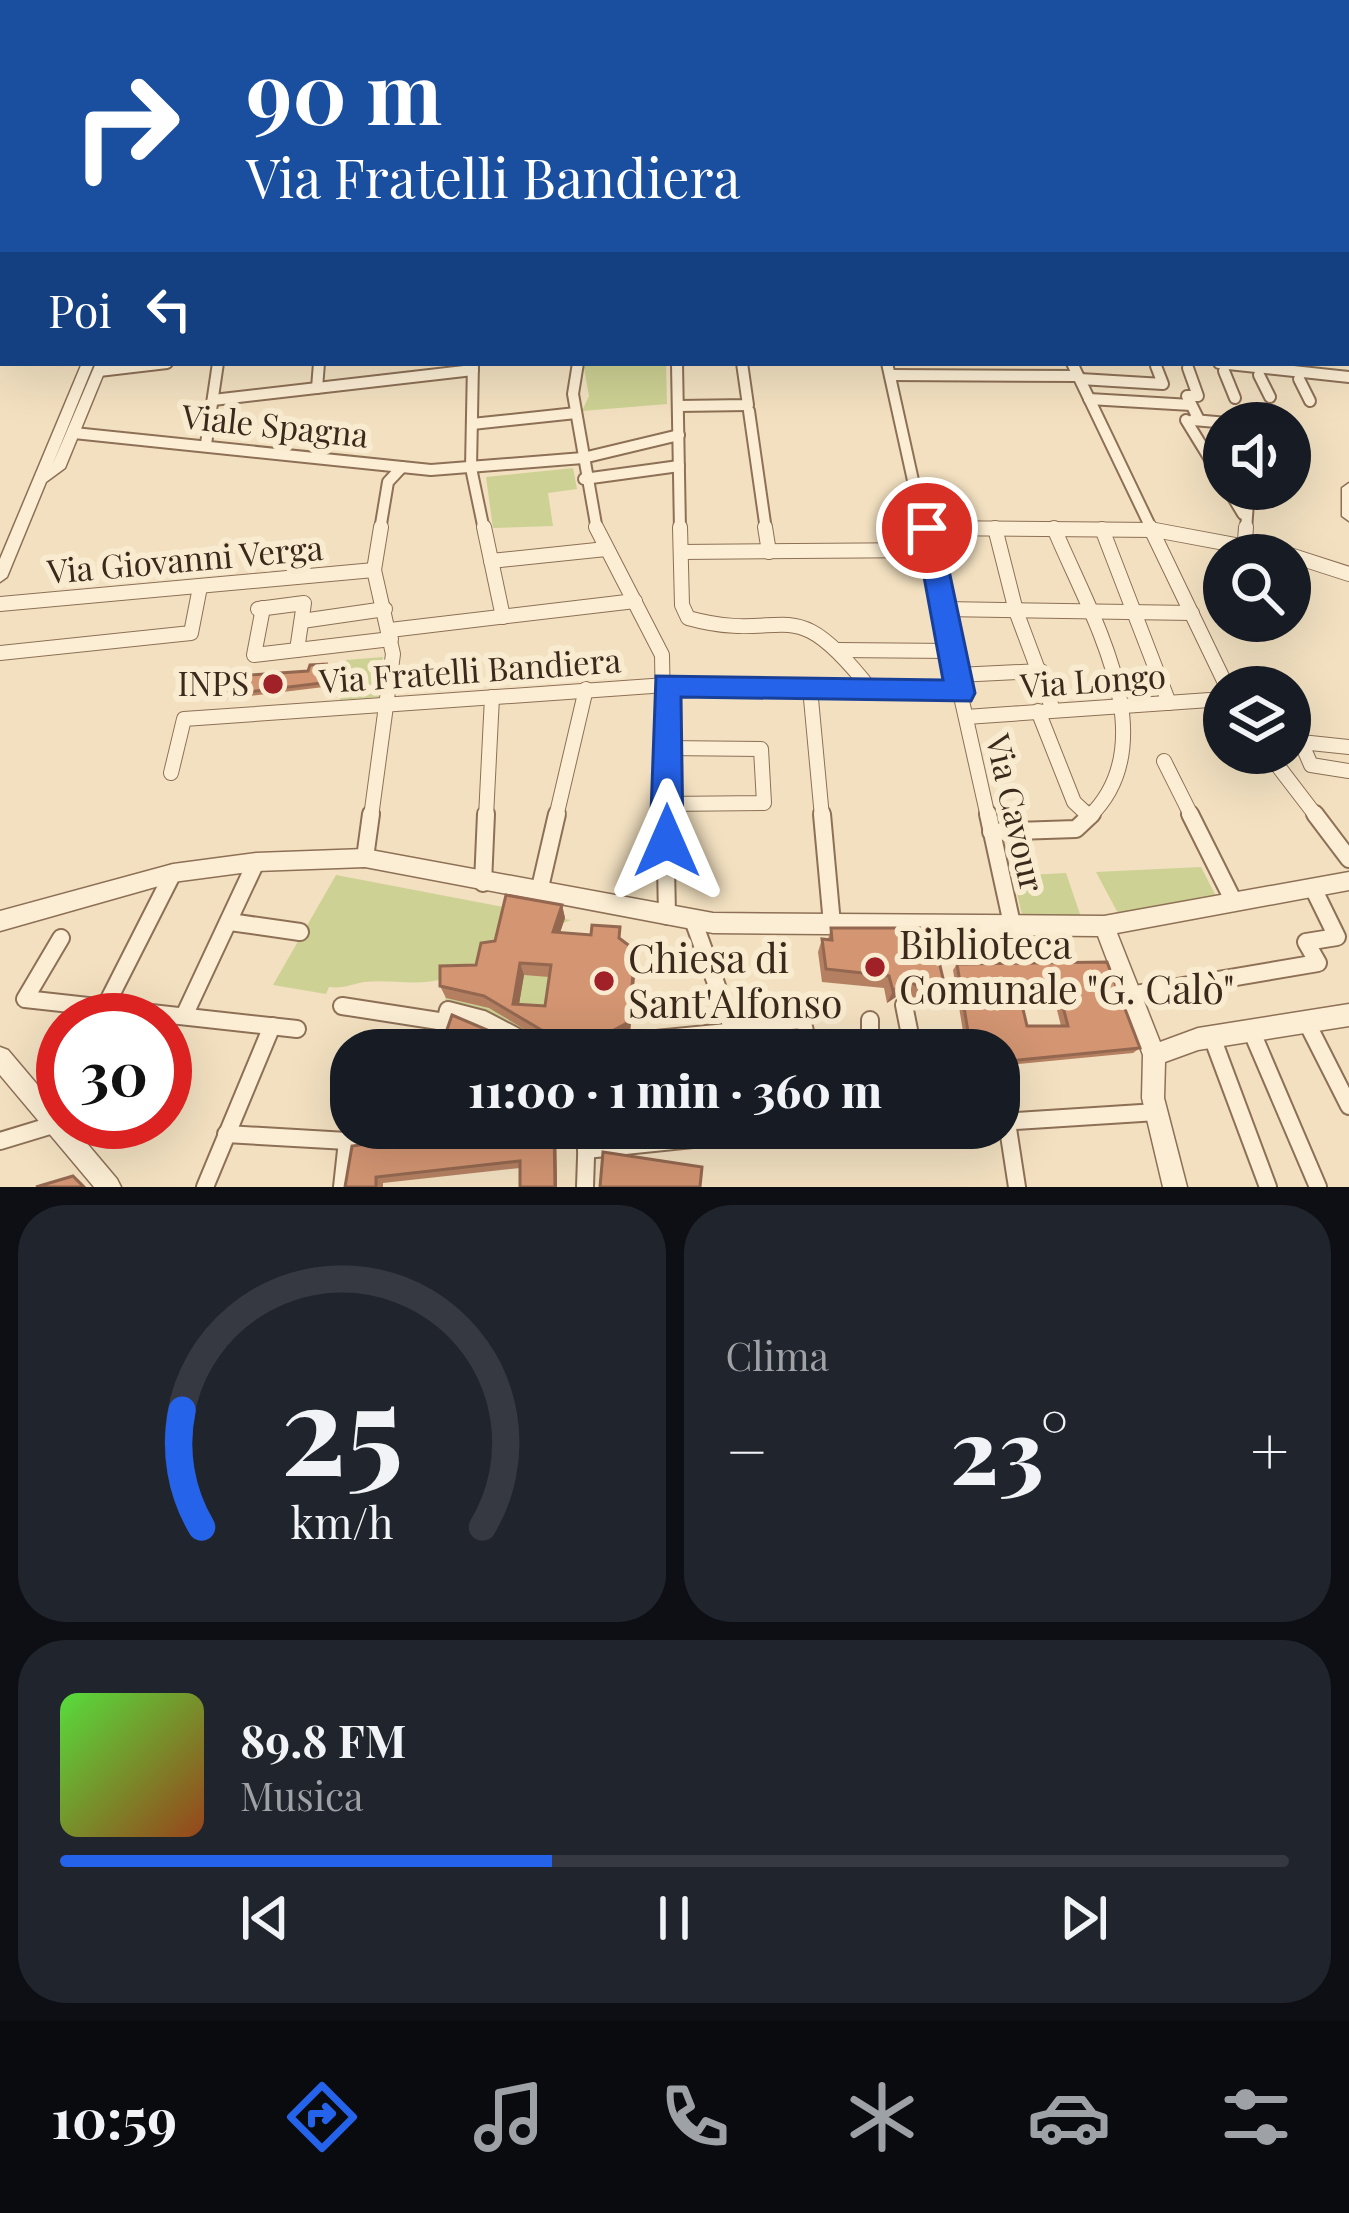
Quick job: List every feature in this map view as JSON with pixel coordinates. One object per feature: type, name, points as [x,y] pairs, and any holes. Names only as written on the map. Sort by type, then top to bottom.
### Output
[{"type":"street","points":[[41,480],[58,468],[96,366]]},
{"type":"street","points":[[0,577],[96,366]]},
{"type":"street","points":[[206,444],[218,366]]},
{"type":"street","points":[[317,388],[319,366]]},
{"type":"street","points":[[213,400],[473,366],[471,468],[503,617]]},
{"type":"street","points":[[578,366],[576,413],[592,519],[662,655],[667,916]]},
{"type":"street","points":[[677,366],[682,605],[688,618],[707,625],[810,628],[838,650],[871,690]]},
{"type":"street","points":[[678,406],[748,405],[742,366]]},
{"type":"street","points":[[1073,366],[1217,666]]},
{"type":"street","points":[[888,369],[1162,384],[1156,366]]},
{"type":"street","points":[[1235,398],[1221,367],[1349,377]]},
{"type":"street","points":[[1188,368],[1198,396],[1187,396],[1199,420]]},
{"type":"street","name":"Via Cavour","points":[[888,369],[1012,924]]},
{"type":"street","points":[[1259,375],[1270,398]]},
{"type":"street","points":[[1299,379],[1310,401]]},
{"type":"street","points":[[1089,399],[1191,405]]},
{"type":"street","points":[[749,411],[769,551]]},
{"type":"street","points":[[472,424],[576,413]]},
{"type":"street","points":[[1203,420],[1186,419],[1203,447]]},
{"type":"street","name":"Viale Spagna","points":[[74,434],[402,466],[471,468],[583,458],[679,435]]},
{"type":"street","points":[[365,858],[391,634],[374,570],[388,482],[402,466]]},
{"type":"street","points":[[584,479],[679,466]]},
{"type":"street","points":[[1349,488],[1349,514]]},
{"type":"street","points":[[1241,510],[1243,514]]},
{"type":"street","points":[[1244,510],[1244,534]]},
{"type":"street","points":[[927,528],[1152,529],[1203,536]]},
{"type":"street","points":[[994,528],[1016,611],[1041,671],[1045,710],[1074,802],[1090,817]]},
{"type":"street","points":[[991,832],[1076,829],[1110,797],[1120,775],[1122,706],[1054,528]]},
{"type":"street","points":[[1102,529],[1169,703]]},
{"type":"street","points":[[491,561],[606,549]]},
{"type":"street","points":[[681,552],[931,550]]},
{"type":"street","points":[[1311,562],[1349,574]]},
{"type":"street","name":"Via Giovanni Verga","points":[[0,604],[374,570]]},
{"type":"street","points":[[0,653],[191,633],[200,587]]},
{"type":"street","points":[[297,650],[304,603],[259,609],[254,655],[297,650],[503,617],[635,601]]},
{"type":"street","points":[[302,621],[385,608]]},
{"type":"street","points":[[943,609],[1192,613]]},
{"type":"street","points":[[838,650],[952,651]]},
{"type":"street","points":[[957,675],[1041,671]]},
{"type":"street","name":"Via Fratelli Bandiera","points":[[171,773],[184,718],[666,685],[960,693]]},
{"type":"street","points":[[539,893],[586,688]]},
{"type":"street","points":[[810,688],[832,924]]},
{"type":"street","points":[[483,883],[492,697]]},
{"type":"street","name":"Via Longo","points":[[965,717],[1203,701]]},
{"type":"street","points":[[1349,747],[1300,742],[1311,765],[1349,771]]},
{"type":"street","points":[[666,748],[761,749],[764,803],[666,803]]},
{"type":"street","points":[[1164,760],[1234,902]]},
{"type":"street","points":[[1284,774],[1349,859]]},
{"type":"street","points":[[0,921],[173,873],[256,862],[365,858],[693,920],[832,924],[1104,926],[1349,881]]},
{"type":"street","points":[[192,1000],[256,862]]},
{"type":"street","points":[[112,993],[173,873]]},
{"type":"street","points":[[1130,995],[1318,962],[1306,942],[1337,937],[1313,888]]},
{"type":"street","points":[[693,920],[733,1029]]},
{"type":"street","points":[[230,922],[300,932]]},
{"type":"street","points":[[1104,926],[1154,1055],[1157,1112],[1175,1187]]},
{"type":"street","points":[[36,1000],[25,999],[60,939]]},
{"type":"street","points":[[904,1005],[909,1029]]},
{"type":"street","points":[[342,1006],[483,1019],[502,1029]]},
{"type":"street","points":[[1154,1055],[1211,1036],[1349,1015]]},
{"type":"street","points":[[444,1029],[447,1016]]},
{"type":"street","points":[[192,1017],[297,1029]]},
{"type":"street","points":[[870,1020],[870,1029]]},
{"type":"street","points":[[1306,1022],[1349,1106]]},
{"type":"street","points":[[205,1187],[272,1026]]},
{"type":"street","points":[[1251,1030],[1318,1187]]},
{"type":"street","points":[[1211,1036],[1268,1187]]},
{"type":"street","points":[[0,1058],[36,1100]]},
{"type":"street","points":[[1020,1121],[1157,1112]]},
{"type":"street","points":[[0,1141],[36,1130]]},
{"type":"street","points":[[226,1135],[330,1140]]},
{"type":"street","points":[[77,1149],[109,1187]]},
{"type":"street","points":[[341,1187],[346,1149]]},
{"type":"street","points":[[585,1187],[586,1150],[596,1149]]},
{"type":"street","points":[[1009,1149],[1017,1187]]},
{"type":"green space","points":[[584,366],[666,366],[667,404],[582,411],[589,396]]},
{"type":"green space","points":[[573,468],[577,489],[548,493],[553,526],[493,528],[486,477]]},
{"type":"green space","points":[[383,657],[379,697],[340,700],[346,660]]},
{"type":"green space","points":[[1201,867],[1218,900],[1120,917],[1096,872]]},
{"type":"green space","points":[[1066,873],[1082,920],[1023,919],[1013,876]]},
{"type":"green space","points":[[336,875],[571,920],[563,923],[556,944],[562,1029],[506,1029],[445,1007],[446,978],[364,982],[329,987],[326,994],[273,985]]},
{"type":"building","name":"INPS","points":[[326,664],[322,683],[215,696],[221,677],[308,671],[310,665]]},
{"type":"building","points":[[506,895],[562,905],[553,932],[591,935],[592,925],[620,927],[619,938],[635,950],[629,1022],[616,1029],[540,1029],[484,996],[440,986],[440,966],[476,965],[481,943],[495,941]],"holes":[[[520,963],[551,965],[545,1006],[513,1004]]]},
{"type":"building","name":"Biblioteca Comunale \"G. Calò\"","points":[[831,928],[931,928],[946,991],[923,991],[909,980],[893,991],[889,976],[826,969],[822,939],[832,940]]},
{"type":"building","points":[[1107,962],[1140,1048],[1020,1060],[1020,1029],[968,1029],[957,964]],"holes":[[[1018,988],[1058,988],[1068,1026],[1027,1026]]]},
{"type":"building","points":[[452,1015],[485,1029],[447,1029]]},
{"type":"building","points":[[351,1149],[554,1149],[555,1187],[520,1187],[520,1161],[376,1177],[376,1187],[345,1187]]},
{"type":"building","points":[[603,1152],[702,1167],[700,1187],[600,1187]]},
{"type":"building","points":[[73,1176],[84,1187],[36,1187]]},
{"type":"place","name":"INPS","points":[[273,684]]},
{"type":"place","name":"Biblioteca Comunale \"G. Calò\"","points":[[875,967]]},
{"type":"place","name":"Chiesa di Sant'Alfonso","points":[[604,981]]},
{"type":"route","points":[[667,841],[666,685],[960,693],[927,528]]}]
